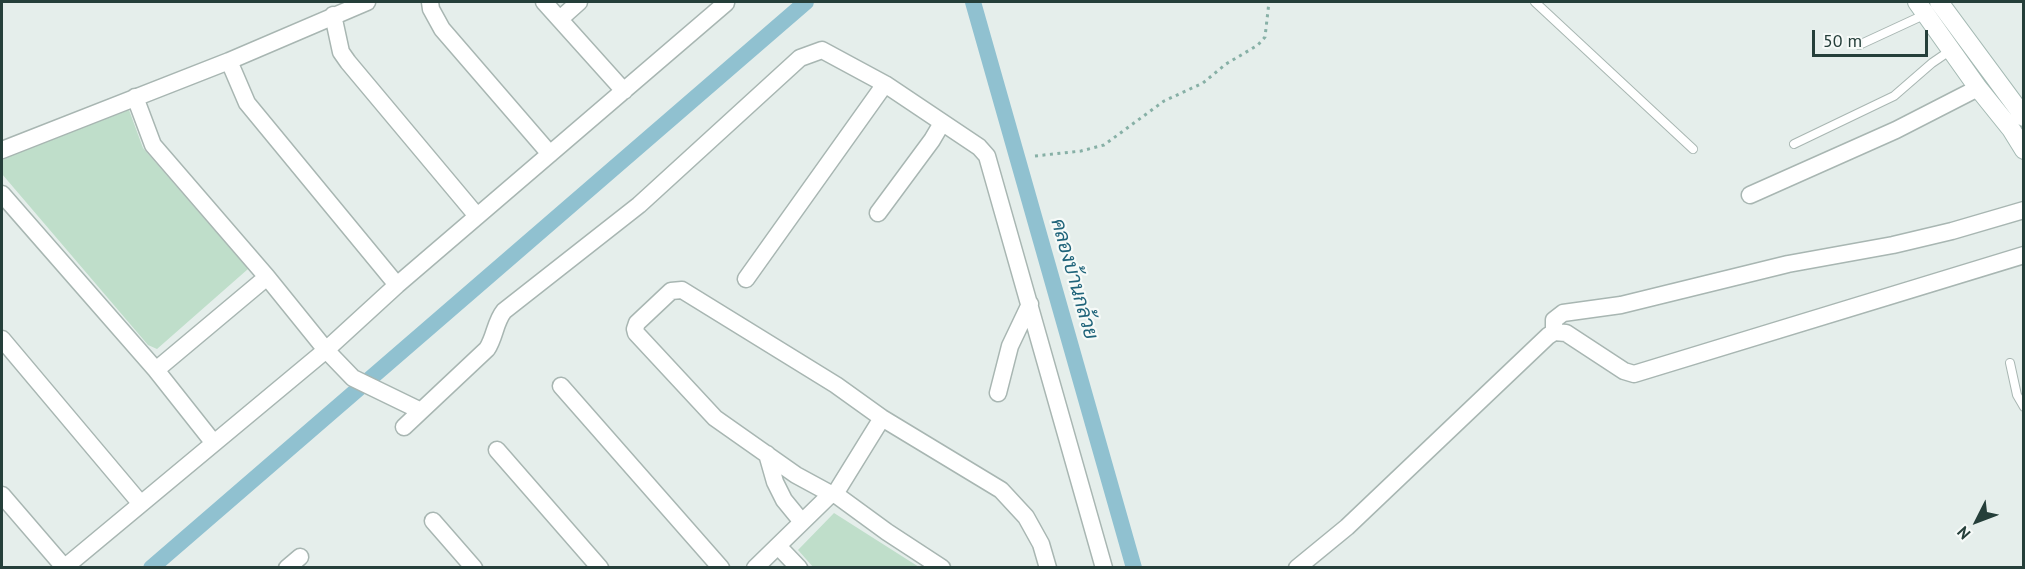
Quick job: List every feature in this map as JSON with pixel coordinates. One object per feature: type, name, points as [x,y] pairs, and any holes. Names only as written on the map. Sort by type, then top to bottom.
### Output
[{"type":"street","points":[[2,150],[229,61],[368,2]]},
{"type":"street","points":[[430,2],[431,9],[442,29],[550,154]]},
{"type":"street","points":[[544,2],[624,91]]},
{"type":"street","points":[[560,19],[579,2]]},
{"type":"street","points":[[2,495],[64,567],[326,350],[397,285],[726,3]]},
{"type":"street","points":[[1928,6],[1952,50],[2024,150]]},
{"type":"street","points":[[1928,6],[2024,117]]},
{"type":"street","points":[[333,15],[341,52],[348,62],[477,216]]},
{"type":"street","points":[[404,427],[487,349],[493,340],[497,321],[504,311],[639,205],[800,58],[822,50],[885,84],[979,147],[987,156],[1104,567]]},
{"type":"street","points":[[229,61],[247,104],[397,285]]},
{"type":"street","points":[[746,279],[885,84]]},
{"type":"street","points":[[1750,195],[1896,130],[1978,88]]},
{"type":"street","points":[[135,98],[153,146],[267,277],[326,350],[353,378],[422,411]]},
{"type":"street","points":[[878,213],[942,123]]},
{"type":"street","points":[[2,194],[156,370],[213,442]]},
{"type":"street","points":[[1554,332],[1554,320],[1563,313],[1621,305],[1788,264],[1893,245],[2024,210]]},
{"type":"street","points":[[1297,567],[1347,527],[1554,332],[1566,333],[1624,371],[1634,374],[2024,255]]},
{"type":"street","points":[[156,370],[267,277]]},
{"type":"street","points":[[942,567],[833,494],[796,475],[716,418],[636,333],[637,323],[671,291],[682,290],[691,295],[836,385],[882,418],[1001,490],[1026,517],[1041,544],[1048,567]]},
{"type":"street","points":[[998,393],[1010,346],[1030,304]]},
{"type":"street","points":[[2,339],[141,504]]},
{"type":"street","points":[[561,386],[721,567]]},
{"type":"street","points":[[755,567],[833,494],[882,418]]},
{"type":"street","points":[[497,450],[600,567]]},
{"type":"street","points":[[767,454],[774,482],[784,500],[802,522]]},
{"type":"street","points":[[433,521],[474,567]]},
{"type":"street","points":[[778,546],[799,567]]},
{"type":"lane","points":[[1535,2],[1693,150]]},
{"type":"lane","points":[[1859,45],[1928,6]]},
{"type":"lane","points":[[1794,144],[1894,96],[1932,63],[1952,50]]},
{"type":"lane","points":[[2010,363],[2017,394],[2024,407]]},
{"type":"path","points":[[1035,156],[1081,151],[1104,145],[1164,101],[1203,83],[1230,61],[1258,45],[1265,37],[1269,2]]},
{"type":"green space","points":[[129,110],[143,148],[248,269],[157,349],[148,345],[2,174],[2,158]]},
{"type":"green space","points":[[834,513],[919,567],[813,567],[798,550]]},
{"type":"waterway","points":[[151,568],[806,2]]},
{"type":"waterway","name":"คลองบ้านกล้วย","points":[[973,2],[1134,568]]}]
